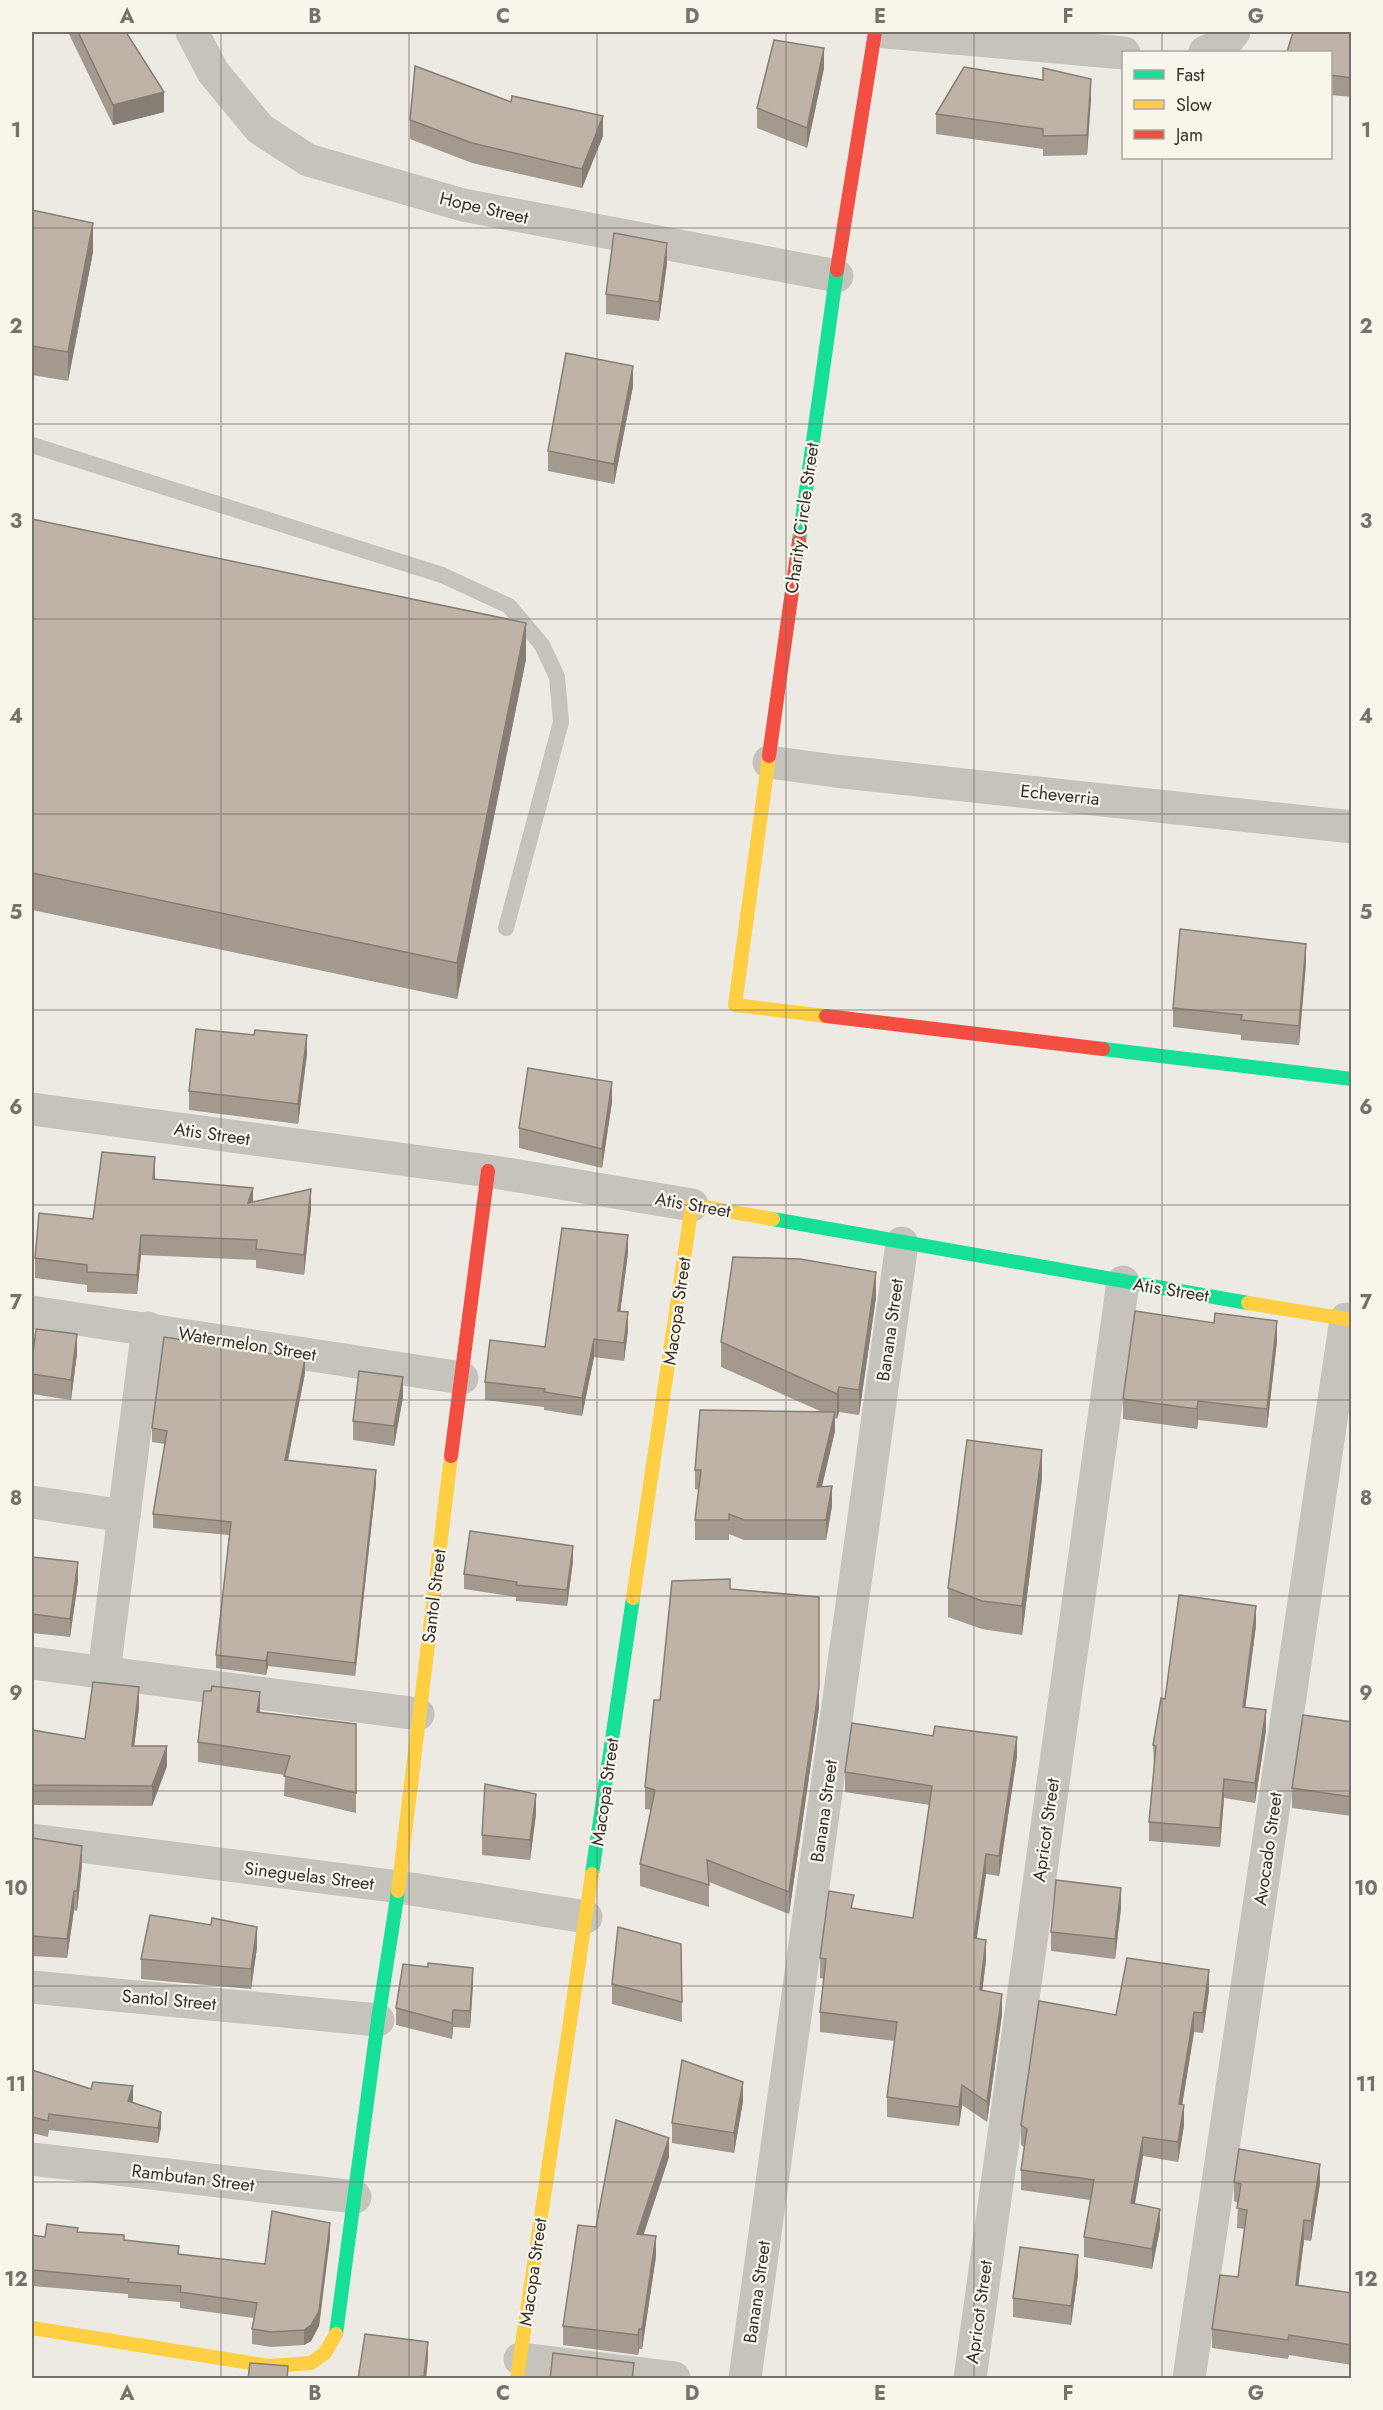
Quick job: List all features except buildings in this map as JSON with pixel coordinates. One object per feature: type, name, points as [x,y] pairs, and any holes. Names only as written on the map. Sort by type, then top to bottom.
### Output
[{"type":"street","name":"Hope Street","points":[[192,32],[213,72],[260,129],[308,160],[463,205],[837,276]]},
{"type":"street","name":"Charity Circle Street","points":[[875,32],[837,276],[735,1005],[1352,1079]]},
{"type":"street","points":[[886,32],[1122,53]]},
{"type":"street","points":[[1208,51],[1223,45],[1234,32]]},
{"type":"street","name":"Echeverria","points":[[769,762],[847,773],[1352,827]]},
{"type":"street","name":"Atis Street","points":[[32,1109],[488,1171],[1123,1282],[1349,1319]]},
{"type":"street","name":"Santol Street","points":[[32,2328],[269,2366],[306,2366],[321,2359],[330,2348],[337,2332],[378,2020],[399,1887],[418,1714],[488,1171]]},
{"type":"street","name":"Macopa Street","points":[[519,2369],[692,1205]]},
{"type":"street","name":"Banana Street","points":[[745,2379],[902,1244]]},
{"type":"street","name":"Apricot Street","points":[[970,2379],[1123,1282]]},
{"type":"street","name":"Watermelon Street","points":[[32,1312],[462,1378]]},
{"type":"street","name":"Avocado Street","points":[[1189,2379],[1349,1319]]},
{"type":"street","points":[[104,1672],[148,1328]]},
{"type":"street","points":[[32,1502],[124,1516]]},
{"type":"street","points":[[32,1663],[418,1714]]},
{"type":"street","name":"Sineguelas Street","points":[[32,1840],[399,1887],[586,1917]]},
{"type":"street","name":"Santol Street","points":[[32,1988],[378,2020]]},
{"type":"street","name":"Rambutan Street","points":[[32,2159],[354,2197]]},
{"type":"street","points":[[519,2369],[674,2379]]},
{"type":"lane","points":[[32,445],[442,575],[508,606],[542,645],[557,677],[561,722],[506,928]]},
{"type":"traffic: fast","points":[[799,541],[837,270]]},
{"type":"traffic: fast","points":[[1103,1049],[1352,1079]]},
{"type":"traffic: fast","points":[[773,1219],[1248,1303]]},
{"type":"traffic: fast","points":[[592,1874],[633,1598]]},
{"type":"traffic: fast","points":[[336,2334],[378,2020],[398,1891]]},
{"type":"traffic: slow","points":[[769,756],[735,1005],[826,1016]]},
{"type":"traffic: slow","points":[[633,1598],[692,1205],[773,1219]]},
{"type":"traffic: slow","points":[[1248,1303],[1352,1320]]},
{"type":"traffic: slow","points":[[398,1891],[451,1456]]},
{"type":"traffic: slow","points":[[517,2378],[592,1874]]},
{"type":"traffic: slow","points":[[32,2328],[269,2366],[311,2363],[325,2353],[336,2334]]},
{"type":"traffic: jam","points":[[837,270],[875,32]]},
{"type":"traffic: jam","points":[[769,756],[799,541]]},
{"type":"traffic: jam","points":[[826,1016],[1103,1049]]},
{"type":"traffic: jam","points":[[451,1456],[488,1171]]}]
